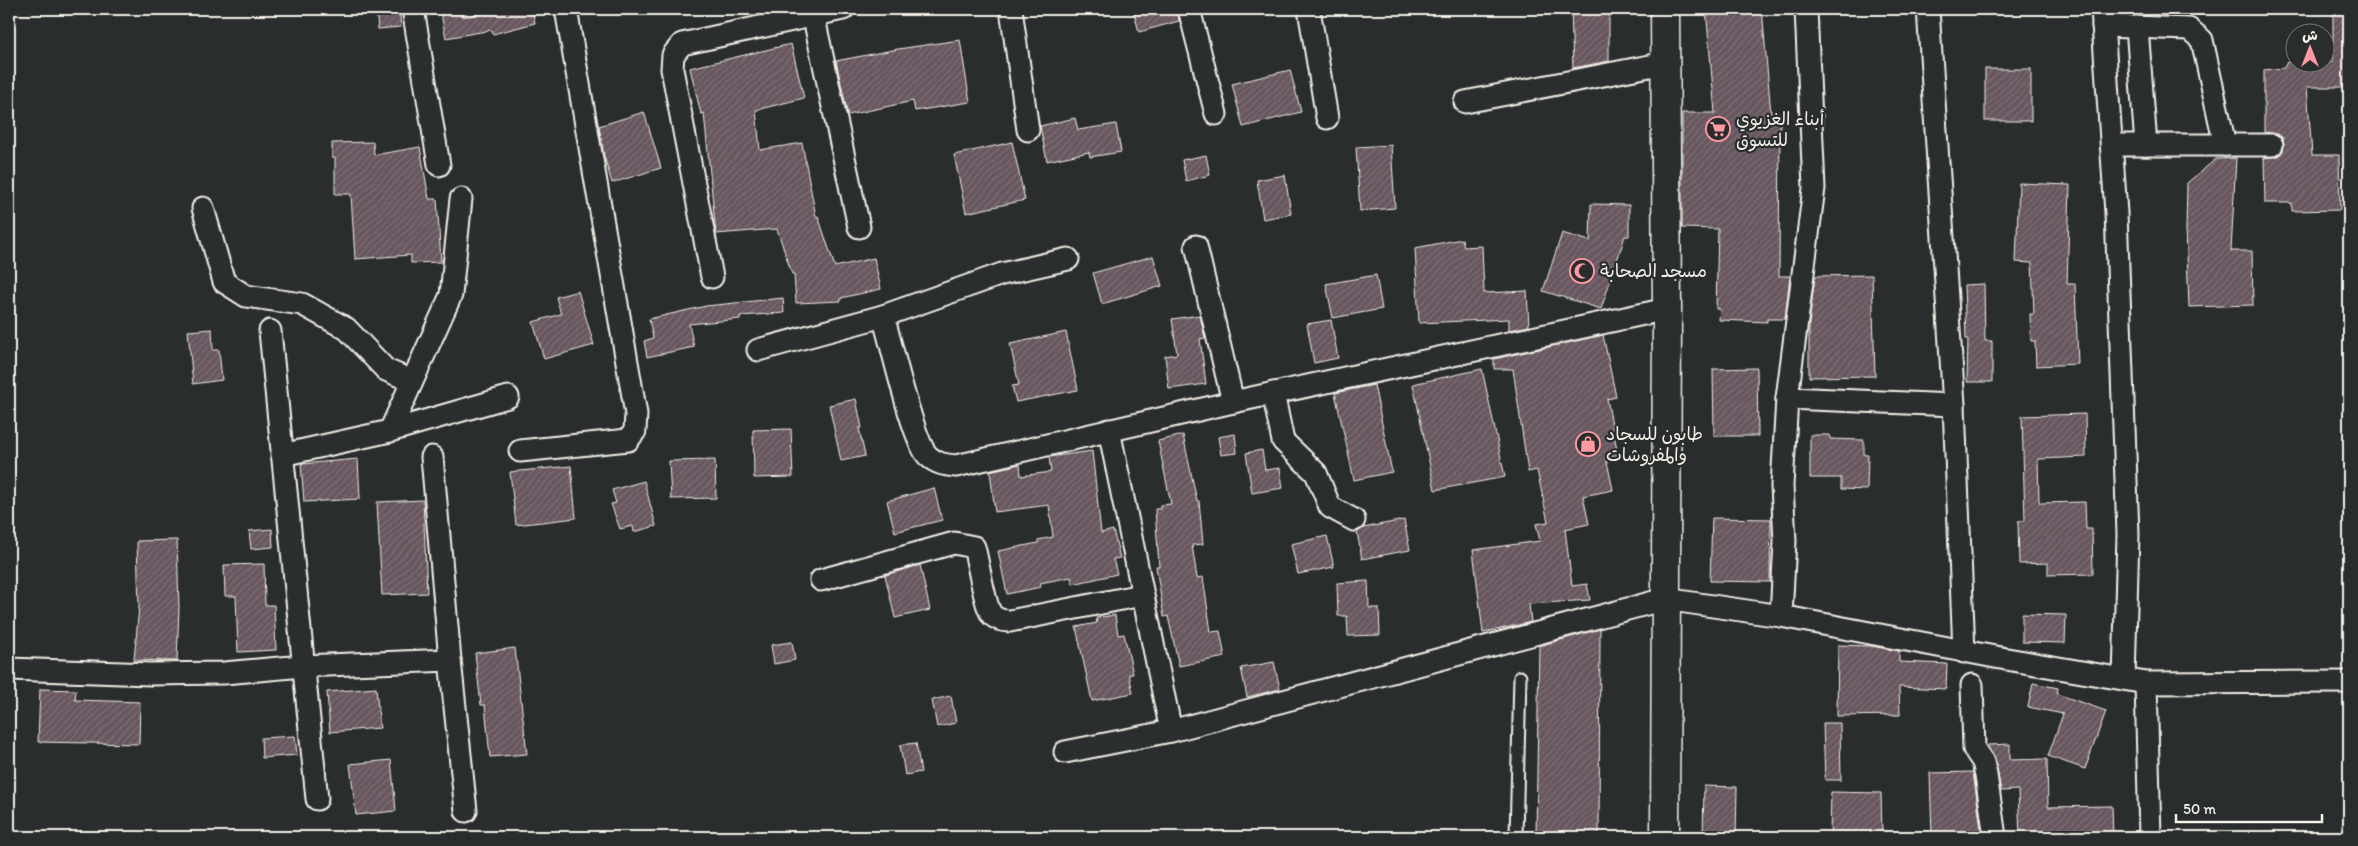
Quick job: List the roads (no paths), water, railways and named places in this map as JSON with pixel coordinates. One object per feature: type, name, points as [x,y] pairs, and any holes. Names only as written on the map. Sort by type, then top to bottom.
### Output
[{"type":"main road","points":[[1664,9],[1667,308],[1665,837]]},
{"type":"street","points":[[412,9],[439,165]]},
{"type":"street","points":[[520,451],[628,440],[635,431],[636,414],[566,9]]},
{"type":"street","points":[[712,277],[672,69],[673,55],[682,44],[813,13],[843,9]]},
{"type":"street","points":[[1011,9],[1028,130]]},
{"type":"street","points":[[1189,9],[1216,114]]},
{"type":"street","points":[[1309,9],[1327,118]]},
{"type":"street","points":[[1781,616],[1784,540],[1782,486],[1787,398],[1814,188],[1806,9]]},
{"type":"street","points":[[1928,9],[1954,406],[1964,652]]},
{"type":"street","points":[[813,13],[859,226]]},
{"type":"street","points":[[2124,679],[2128,534],[2116,212],[2103,18],[2137,27],[2189,29],[2202,40],[2225,144]]},
{"type":"street","points":[[2137,27],[2146,144]]},
{"type":"street","points":[[1465,102],[1665,63]]},
{"type":"street","points":[[2112,145],[2272,144]]},
{"type":"street","points":[[390,431],[451,295],[460,199]]},
{"type":"street","points":[[204,208],[224,282],[246,296],[302,304],[347,329],[386,370],[412,381]]},
{"type":"street","points":[[1196,246],[1233,402]]},
{"type":"street","points":[[758,350],[883,316],[1002,274],[1068,259]]},
{"type":"street","points":[[883,316],[915,432],[926,455],[939,464],[956,466],[1273,393],[1667,308]]},
{"type":"street","points":[[270,331],[318,798]]},
{"type":"street","points":[[1273,393],[1283,441],[1316,473],[1330,507],[1354,520]]},
{"type":"street","points":[[282,455],[390,431],[508,397]]},
{"type":"street","points":[[1787,398],[1954,406]]},
{"type":"street","points":[[1108,430],[1171,731]]},
{"type":"street","points":[[432,457],[466,811]]},
{"type":"street","points":[[821,580],[954,543],[974,547],[986,602],[992,615],[1000,620],[1010,621],[1142,595]]},
{"type":"street","points":[[1065,752],[1171,731],[1665,599],[1781,616],[1964,652],[2146,683],[2349,682]]},
{"type":"street","points":[[9,669],[150,674],[224,673],[303,666],[450,660]]},
{"type":"street","points":[[2146,683],[2150,837]]},
{"type":"street","points":[[1972,685],[1974,749],[1983,762],[1995,837]]},
{"type":"lane","points":[[1516,837],[1520,678]]},
{"type":"place","name":"أبناء الغزيوي للتسوق","points":[[1718,129]]},
{"type":"place","name":"مسجد الصحابة","points":[[1582,271]]},
{"type":"place","name":"طابون للسجاد والمفروشات","points":[[1588,444]]}]
